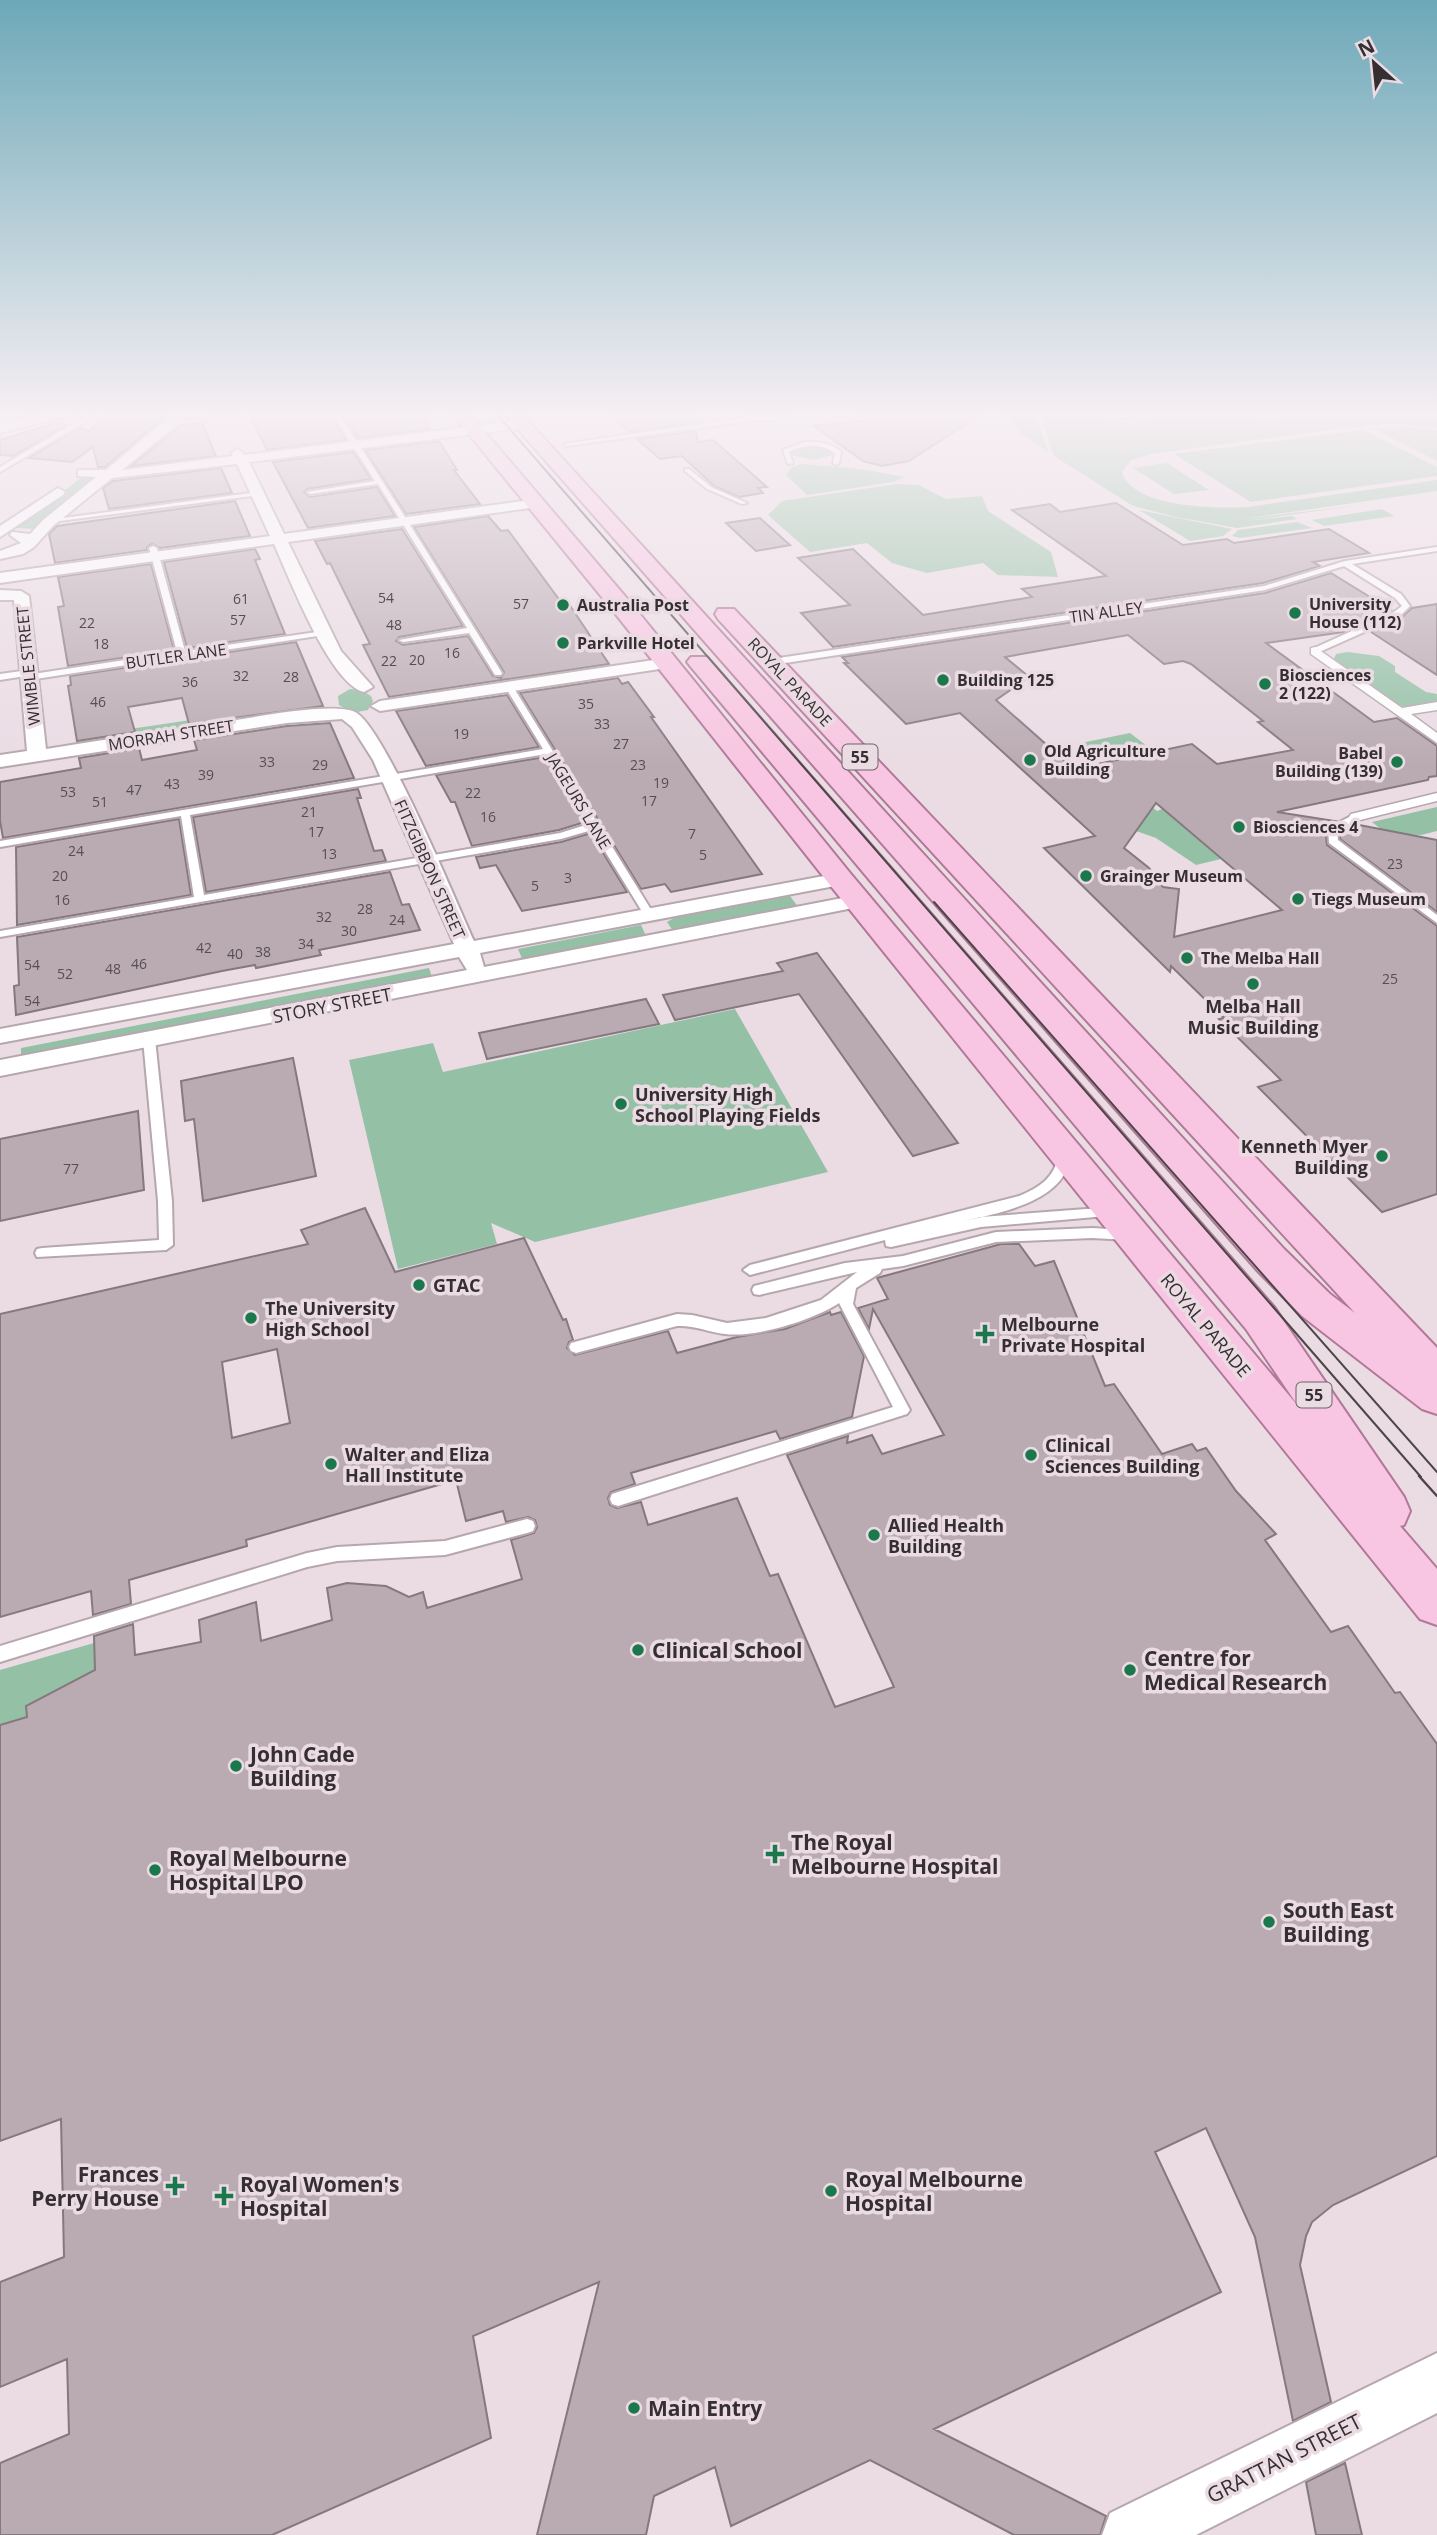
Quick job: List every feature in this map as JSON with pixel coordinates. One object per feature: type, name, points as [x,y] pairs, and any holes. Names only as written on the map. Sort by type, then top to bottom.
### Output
[{"type":"main road","points":[[559,530],[563,529]]},
{"type":"main road","points":[[585,529],[618,567]]},
{"type":"main road","name":"ROYAL PARADE","points":[[617,529],[1219,1204],[1317,1305],[1437,1397]]},
{"type":"main road","name":"ROYAL PARADE","points":[[647,529],[1437,1374]]},
{"type":"main road","name":"ROYAL PARADE","points":[[559,530],[847,888],[1437,1604]]},
{"type":"main road","name":"55","points":[[687,648],[1260,1318],[1306,1382],[1401,1531],[1437,1598]]},
{"type":"main road","points":[[928,877],[944,848]]},
{"type":"main road","points":[[847,888],[928,877],[988,894]]},
{"type":"main road","points":[[1060,1025],[1100,1015]]},
{"type":"main road","points":[[976,1045],[1019,1036]]},
{"type":"main road","points":[[1123,1224],[1166,1209],[1219,1204]]},
{"type":"street","points":[[0,568],[42,529]]},
{"type":"street","points":[[274,529],[333,652],[352,677],[380,696],[379,708],[503,679],[661,655]]},
{"type":"street","points":[[0,578],[154,552],[317,529]]},
{"type":"street","points":[[0,534],[29,539],[24,547],[0,555]]},
{"type":"street","points":[[0,568],[154,552]]},
{"type":"street","name":"WIMBLE STREET","points":[[0,596],[20,596],[37,748]]},
{"type":"street","points":[[1315,651],[1437,738]]},
{"type":"street","points":[[331,692],[333,652]]},
{"type":"street","points":[[367,687],[503,679]]},
{"type":"street","name":"MORRAH STREET","points":[[0,761],[37,748],[367,687]]},
{"type":"street","name":"FITZGIBBON STREET","points":[[331,692],[332,707],[359,724],[386,770],[479,977]]},
{"type":"street","points":[[1401,712],[1437,706]]},
{"type":"street","name":"MORRAH STREET","points":[[0,746],[37,748],[287,718],[367,714],[379,708]]},
{"type":"street","name":"FITZGIBBON STREET","points":[[379,708],[386,770]]},
{"type":"street","points":[[1356,817],[1437,797]]},
{"type":"street","name":"STORY STREET","points":[[0,1036],[650,916],[847,888]]},
{"type":"street","name":"STORY STREET","points":[[0,1068],[664,940],[847,888]]},
{"type":"street","points":[[650,916],[664,940]]},
{"type":"street","name":"GRATTAN STREET","points":[[1132,2535],[1437,2382]]},
{"type":"lane","name":"JAGEURS LANE","points":[[410,529],[650,916]]},
{"type":"lane","name":"TIN ALLEY","points":[[772,662],[1265,588],[1345,564],[1437,549]]},
{"type":"lane","points":[[154,552],[182,655]]},
{"type":"lane","points":[[1315,651],[1397,614],[1406,606],[1398,596],[1345,564]]},
{"type":"lane","points":[[403,640],[472,630]]},
{"type":"lane","name":"BUTLER LANE","points":[[0,677],[182,655],[324,633]]},
{"type":"lane","points":[[0,844],[185,813],[386,770],[549,751]]},
{"type":"lane","points":[[185,813],[200,900]]},
{"type":"lane","points":[[1356,817],[1332,830],[1333,841],[1437,920]]},
{"type":"lane","points":[[0,934],[561,836],[594,826]]},
{"type":"lane","points":[[41,1253],[166,1245],[166,1201],[149,1039]]},
{"type":"lane","points":[[750,1270],[1031,1197],[1059,1175],[1064,1164],[1063,1151]]},
{"type":"lane","points":[[576,1347],[677,1320],[687,1319],[723,1328],[743,1327],[818,1308],[833,1301],[865,1272],[903,1261],[1013,1234],[1118,1233],[1123,1224],[981,1222],[913,1238],[824,1251]]},
{"type":"lane","points":[[758,1290],[845,1268],[903,1261]]},
{"type":"lane","points":[[618,1499],[902,1410],[846,1304],[849,1288]]},
{"type":"lane","points":[[0,1654],[307,1560],[337,1553],[445,1548],[527,1526]]},
{"type":"green space","points":[[784,529],[1016,529],[1051,552],[1058,577],[998,575],[983,563],[927,573],[892,563],[867,543],[810,552]]},
{"type":"green space","points":[[1171,529],[1232,529],[1223,536],[1190,541]]},
{"type":"green space","points":[[1303,529],[1240,538],[1232,536],[1238,530]]},
{"type":"green space","points":[[1347,652],[1379,656],[1395,666],[1395,672],[1426,692],[1437,694],[1437,702],[1408,707],[1396,705],[1334,659],[1336,654]]},
{"type":"green space","points":[[350,689],[361,690],[371,696],[373,701],[368,710],[352,713],[339,705],[338,696]]},
{"type":"green space","points":[[311,702],[320,707],[318,710],[77,744],[76,742],[83,736]]},
{"type":"green space","points":[[1130,733],[1147,746],[1114,753],[1116,757],[1106,758],[1081,743]]},
{"type":"green space","points":[[1144,800],[1157,811],[1162,809],[1221,859],[1196,865],[1156,838],[1122,826]]},
{"type":"green space","points":[[1437,807],[1437,831],[1421,835],[1387,834],[1372,822]]},
{"type":"green space","points":[[790,896],[799,908],[673,931],[667,922],[674,918]]},
{"type":"green space","points":[[641,925],[646,936],[523,961],[518,949]]},
{"type":"green space","points":[[429,968],[432,977],[21,1059],[21,1048]]},
{"type":"green space","name":"University High School Playing Fields","points":[[735,1009],[828,1172],[535,1242],[491,1223],[497,1244],[398,1269],[349,1060],[433,1043],[443,1072]]},
{"type":"green space","points":[[94,1643],[95,1670],[26,1706],[27,1717],[0,1725],[0,1670]]},
{"type":"building","points":[[54,529],[247,529],[250,536],[160,548],[152,544],[147,550],[55,563],[49,534]]},
{"type":"building","points":[[402,529],[463,626],[399,637],[396,641],[403,645],[468,636],[493,676],[501,678],[504,672],[415,529],[508,530],[561,602],[567,601],[609,664],[389,697],[363,645],[370,644],[330,563],[327,564],[315,541]]},
{"type":"building","points":[[733,529],[773,529],[790,545],[756,551]]},
{"type":"building","points":[[1039,529],[1158,529],[1183,545],[1227,539],[1234,543],[1330,529],[1369,553],[1313,562],[1320,566],[1263,583],[833,647],[801,613],[850,605],[798,558],[853,549],[923,615],[1032,597],[1022,589],[1106,576]]},
{"type":"building","points":[[255,549],[260,559],[255,560],[285,634],[187,648],[164,562]]},
{"type":"building","points":[[151,564],[174,650],[68,666],[58,607],[64,606],[58,577]]},
{"type":"building","points":[[1331,573],[1391,610],[1344,632],[1266,643],[1374,722],[1397,718],[1437,746],[1437,776],[1429,777],[1428,780],[1277,812],[1335,821],[1325,828],[1327,845],[1437,926],[1437,1194],[1382,1212],[1258,1087],[1281,1080],[1219,1019],[1224,1018],[1171,966],[1170,972],[1044,848],[1095,836],[960,713],[906,724],[844,663],[848,663],[842,657],[1265,593]],"holes":[[[1128,635],[1164,664],[1183,661],[1191,664],[1263,721],[1258,722],[1293,750],[1217,764],[1192,744],[1074,769],[996,700],[1029,677],[1005,657]],[[1156,803],[1282,910],[1174,937],[1179,889],[1163,887],[1149,868],[1124,848]]]},
{"type":"building","points":[[1437,604],[1437,675],[1371,632],[1401,618],[1412,608]]},
{"type":"building","points":[[296,642],[323,706],[189,724],[182,698],[128,707],[135,732],[77,741],[68,686],[71,685],[70,676]]},
{"type":"building","points":[[618,678],[622,684],[628,682],[654,717],[651,717],[762,874],[671,892],[665,884],[641,889],[520,693]]},
{"type":"building","points":[[507,695],[539,747],[426,766],[396,711]]},
{"type":"building","points":[[330,723],[354,778],[3,838],[0,782],[81,768],[79,758],[139,748],[142,760],[197,750],[194,740],[287,726]]},
{"type":"building","points":[[545,757],[585,822],[559,830],[472,846],[455,802],[451,802],[436,775]]},
{"type":"building","points":[[358,789],[361,798],[357,798],[374,851],[382,850],[386,861],[206,892],[193,817]]},
{"type":"building","points":[[179,819],[191,895],[17,925],[16,847]]},
{"type":"building","points":[[1354,824],[1437,840],[1437,912],[1340,839],[1340,832]]},
{"type":"building","points":[[591,833],[627,892],[522,911],[496,865],[480,868],[476,857],[561,842]]},
{"type":"building","points":[[390,872],[402,905],[409,904],[420,930],[319,950],[321,955],[256,968],[255,965],[222,971],[16,1015],[14,986],[19,985],[17,937]]},
{"type":"building","points":[[817,953],[958,1143],[913,1156],[799,994],[675,1020],[663,995],[783,971],[777,963]]},
{"type":"building","points":[[646,999],[659,1024],[487,1059],[479,1033]]},
{"type":"building","points":[[293,1058],[316,1176],[203,1201],[194,1119],[185,1121],[181,1081]]},
{"type":"building","points":[[138,1111],[144,1190],[0,1221],[0,1139]]},
{"type":"building","name":"The Royal Melbourne Hospital","points":[[365,1208],[395,1272],[524,1238],[563,1320],[566,1319],[573,1340],[567,1348],[575,1355],[668,1331],[677,1353],[737,1337],[785,1329],[830,1312],[831,1315],[841,1312],[864,1356],[852,1417],[780,1439],[776,1431],[631,1473],[635,1484],[611,1492],[608,1498],[610,1505],[617,1508],[641,1502],[648,1525],[737,1498],[770,1576],[778,1574],[835,1707],[894,1687],[787,1455],[848,1436],[847,1443],[872,1435],[882,1454],[944,1435],[873,1309],[869,1329],[858,1308],[888,1299],[877,1278],[1001,1244],[1019,1244],[1035,1266],[1054,1261],[1105,1386],[1114,1384],[1162,1454],[1192,1444],[1197,1451],[1206,1448],[1236,1491],[1276,1534],[1265,1540],[1331,1632],[1348,1626],[1395,1693],[1400,1692],[1437,1744],[1437,2156],[1333,2205],[1312,2222],[1300,2265],[1331,2402],[1293,2421],[1255,2237],[1206,2128],[1155,2152],[1221,2292],[934,2429],[1106,2516],[1100,2535],[1014,2535],[870,2460],[731,2526],[715,2467],[654,2496],[646,2535],[537,2535],[599,2282],[473,2336],[491,2438],[272,2535],[0,2535],[0,2463],[69,2434],[67,2359],[0,2387],[0,2282],[64,2257],[61,2119],[0,2141],[0,1725],[27,1717],[26,1706],[95,1670],[94,1636],[133,1624],[135,1655],[201,1642],[199,1620],[256,1602],[261,1641],[332,1620],[327,1588],[347,1583],[386,1586],[409,1597],[423,1592],[427,1608],[522,1579],[511,1540],[534,1533],[537,1527],[535,1520],[528,1517],[506,1522],[503,1511],[466,1521],[456,1480],[246,1540],[247,1546],[129,1580],[131,1604],[93,1615],[91,1591],[0,1617],[0,1314],[308,1244],[301,1230]],"holes":[[[277,1349],[290,1423],[232,1438],[222,1362]]]},
{"type":"building","points":[[1345,2463],[1362,2535],[1316,2535],[1306,2482]]},
{"type":"tram line","points":[[597,529],[1421,1477]]},
{"type":"tram line","points":[[934,902],[1437,1472]]},
{"type":"tram line","points":[[1419,1476],[1437,1496]]},
{"type":"place","name":"Australia Post","points":[[563,605]]},
{"type":"place","name":"University House (112)","points":[[1295,613]]},
{"type":"place","name":"Parkville Hotel","points":[[563,643]]},
{"type":"place","name":"Building 125","points":[[943,680]]},
{"type":"place","name":"Biosciences 2 (122)","points":[[1265,684]]},
{"type":"place","name":"Old Agriculture Building","points":[[1030,760]]},
{"type":"place","name":"Babel Building (139)","points":[[1397,762]]},
{"type":"place","name":"Biosciences 4","points":[[1239,827]]},
{"type":"place","name":"Grainger Museum","points":[[1086,876]]},
{"type":"place","name":"Tiegs Museum","points":[[1298,899]]},
{"type":"place","name":"The Melba Hall","points":[[1187,958]]},
{"type":"place","name":"Melba Hall Music Building","points":[[1253,984]]},
{"type":"place","name":"University High School Playing Fields","points":[[621,1104]]},
{"type":"place","name":"Kenneth Myer Building","points":[[1382,1156]]},
{"type":"place","name":"GTAC","points":[[419,1285]]},
{"type":"place","name":"The University High School","points":[[251,1318]]},
{"type":"place","name":"Melbourne Private Hospital","points":[[985,1334]]},
{"type":"place","name":"Clinical Sciences Building","points":[[1031,1455]]},
{"type":"place","name":"Walter and Eliza Hall Institute","points":[[331,1464]]},
{"type":"place","name":"Allied Health Building","points":[[874,1535]]},
{"type":"place","name":"Clinical School","points":[[638,1650]]},
{"type":"place","name":"Centre for Medical Research","points":[[1130,1670]]},
{"type":"place","name":"John Cade Building","points":[[236,1766]]},
{"type":"place","name":"The Royal Melbourne Hospital","points":[[775,1854]]},
{"type":"place","name":"Royal Melbourne Hospital LPO","points":[[155,1870]]},
{"type":"place","name":"South East Building","points":[[1269,1922]]},
{"type":"place","name":"Frances Perry House","points":[[175,2186]]},
{"type":"place","name":"Royal Melbourne Hospital","points":[[831,2191]]},
{"type":"place","name":"Royal Women's Hospital","points":[[224,2196]]},
{"type":"place","name":"Main Entry","points":[[634,2408]]}]
